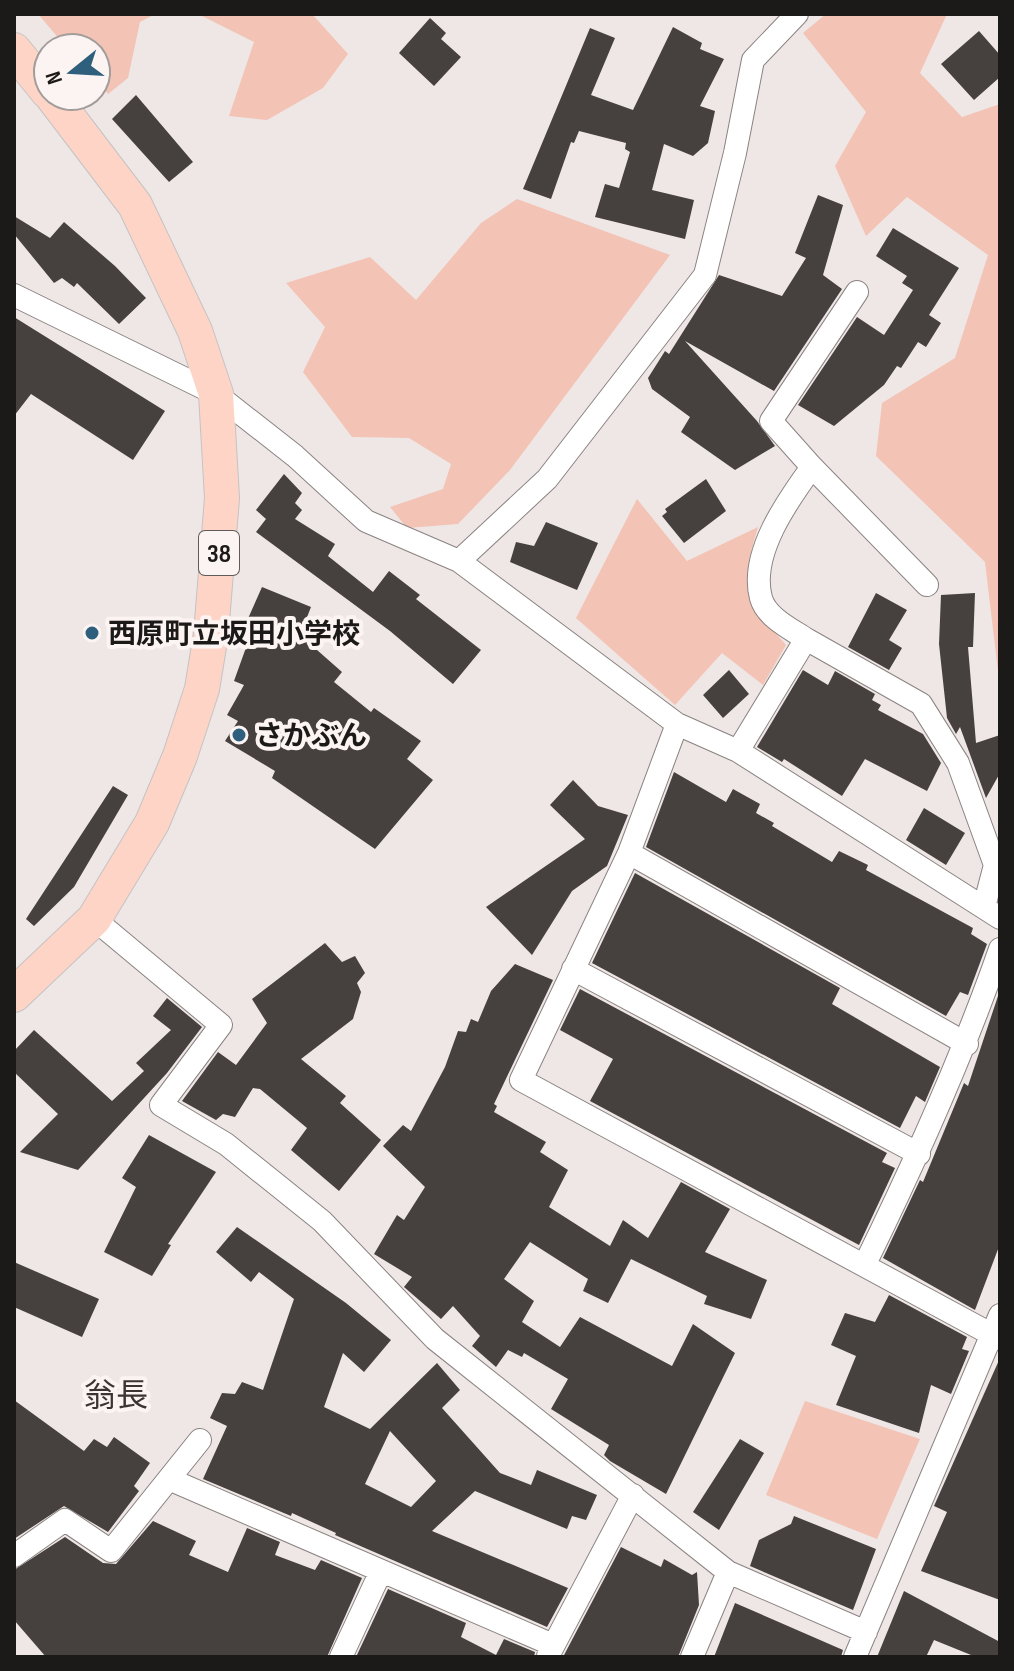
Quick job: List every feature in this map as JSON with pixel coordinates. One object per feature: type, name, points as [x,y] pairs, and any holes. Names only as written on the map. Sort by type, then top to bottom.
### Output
[{"type":"main road","name":"38","points":[[14,50],[32,72]]},
{"type":"main road","name":"38","points":[[14,995],[94,919],[152,823],[202,689],[218,578],[222,498],[216,394],[195,331],[135,205],[64,112]]},
{"type":"street","points":[[459,561],[547,479],[705,275],[735,153],[753,60],[797,14]]},
{"type":"street","points":[[857,292],[771,421],[927,585]]},
{"type":"street","points":[[14,295],[216,394],[295,456],[366,521],[459,561],[677,724],[738,751],[992,913],[995,865],[958,763],[921,704],[806,639],[775,618],[761,599],[760,574],[776,517],[812,467]]},
{"type":"street","points":[[738,751],[806,639]]},
{"type":"street","points":[[677,724],[629,853],[521,1080],[865,1264],[997,1330],[855,1657]]},
{"type":"street","points":[[629,853],[967,1044]]},
{"type":"street","points":[[94,919],[221,1025],[161,1105],[226,1144],[322,1221],[435,1339],[728,1572],[866,1632]]},
{"type":"street","points":[[865,1264],[919,1154],[967,1044],[1000,949]]},
{"type":"street","points":[[573,969],[919,1154]]},
{"type":"street","points":[[14,1556],[65,1520],[111,1551],[200,1440]]},
{"type":"street","points":[[171,1480],[381,1571],[550,1651],[633,1495]]},
{"type":"street","points":[[341,1657],[381,1571]]},
{"type":"street","points":[[692,1657],[728,1572]]},
{"type":"shaded area","points":[[38,14],[155,14],[140,22],[128,78],[112,91],[112,32],[53,32]]},
{"type":"shaded area","points":[[198,14],[312,14],[348,54],[323,88],[267,120],[229,116],[254,42]]},
{"type":"shaded area","points":[[826,14],[947,14],[920,73],[962,117],[1000,104],[1000,688],[985,562],[876,456],[882,403],[955,358],[988,255],[907,197],[866,236],[835,166],[866,112],[803,33]]},
{"type":"shaded area","points":[[517,199],[670,255],[510,470],[458,524],[407,528],[390,507],[443,489],[451,464],[409,438],[352,437],[303,372],[325,327],[286,283],[370,257],[416,300],[481,223]]},
{"type":"shaded area","points":[[637,499],[687,561],[758,527],[748,566],[748,592],[760,615],[786,645],[763,685],[722,653],[675,705],[576,618]]},
{"type":"shaded area","points":[[805,1401],[920,1439],[877,1539],[766,1495]]},
{"type":"building","points":[[430,18],[446,33],[441,39],[461,57],[434,86],[399,53]]},
{"type":"building","points":[[673,27],[702,43],[700,49],[724,59],[700,106],[715,111],[708,143],[693,156],[664,144],[652,190],[694,200],[685,239],[595,217],[605,184],[619,188],[630,152],[625,149],[626,143],[579,131],[574,143],[571,142],[551,199],[523,189],[590,28],[615,38],[591,95],[633,110]]},
{"type":"building","points":[[979,31],[1000,55],[1000,77],[974,100],[941,64]]},
{"type":"building","points":[[136,95],[193,162],[169,182],[112,119]]},
{"type":"building","points":[[818,195],[843,205],[823,275],[842,289],[774,391],[685,341],[757,421],[775,446],[735,470],[681,432],[690,417],[652,389],[648,378],[665,351],[669,354],[719,275],[782,296],[806,258],[795,253]]},
{"type":"building","points":[[14,216],[50,238],[64,222],[146,298],[119,324],[77,283],[74,287],[62,278],[54,283],[14,234]]},
{"type":"building","points":[[893,228],[959,268],[929,315],[941,323],[926,347],[918,342],[901,368],[897,366],[884,385],[834,426],[798,405],[857,317],[884,335],[913,290],[902,283],[907,276],[876,256]]},
{"type":"building","points":[[14,317],[165,411],[133,460],[31,394],[14,416]]},
{"type":"building","points":[[284,474],[302,493],[295,503],[302,510],[295,519],[335,544],[328,556],[373,592],[389,571],[420,595],[416,599],[481,650],[453,684],[390,631],[256,532],[266,519],[256,510]]},
{"type":"building","points":[[706,479],[726,511],[684,543],[662,516],[667,512],[665,509]]},
{"type":"building","points":[[546,522],[598,543],[577,590],[510,562],[516,542],[534,546]]},
{"type":"building","points":[[262,587],[311,607],[300,635],[342,672],[334,682],[371,712],[374,708],[421,741],[407,759],[433,780],[375,849],[272,778],[275,771],[225,741],[238,721],[227,715],[244,685],[234,681],[248,642],[239,639]]},
{"type":"building","points":[[876,593],[907,610],[889,640],[902,648],[889,670],[848,647]]},
{"type":"building","points":[[975,593],[973,647],[968,647],[976,743],[1000,735],[1000,773],[986,798],[960,727],[956,734],[947,718],[939,644],[941,595]]},
{"type":"building","points":[[729,670],[749,694],[723,718],[703,695]]},
{"type":"building","points":[[803,670],[828,685],[835,671],[875,694],[872,700],[881,705],[878,710],[923,734],[941,763],[927,791],[865,759],[842,796],[784,759],[782,762],[757,747]]},
{"type":"building","points":[[674,772],[726,802],[733,789],[760,804],[756,813],[774,823],[772,826],[832,862],[839,851],[868,865],[866,870],[973,928],[971,934],[987,944],[968,995],[960,992],[946,1016],[646,847]]},
{"type":"building","points":[[573,780],[598,806],[628,815],[607,866],[572,891],[532,955],[486,907],[585,839],[550,805]]},
{"type":"building","points":[[113,786],[128,795],[74,887],[34,926],[26,919]]},
{"type":"building","points":[[924,808],[965,833],[946,865],[906,840]]},
{"type":"building","points":[[635,873],[840,988],[832,1004],[940,1067],[925,1102],[916,1096],[900,1128],[592,963]]},
{"type":"building","points":[[325,943],[342,962],[355,956],[365,973],[357,983],[361,992],[353,1019],[301,1059],[346,1096],[340,1103],[381,1140],[339,1191],[291,1150],[307,1128],[260,1089],[253,1088],[235,1117],[223,1114],[216,1120],[182,1101],[218,1052],[236,1065],[267,1023],[252,999]]},
{"type":"building","points":[[515,964],[553,980],[494,1104],[497,1106],[494,1112],[546,1142],[540,1152],[568,1170],[549,1207],[610,1246],[623,1220],[648,1238],[681,1182],[730,1209],[705,1252],[767,1280],[751,1319],[704,1304],[707,1296],[631,1259],[608,1303],[583,1291],[588,1279],[530,1242],[504,1279],[534,1301],[522,1322],[560,1347],[580,1317],[672,1366],[693,1324],[735,1353],[666,1494],[610,1461],[604,1455],[609,1445],[551,1409],[568,1379],[524,1353],[522,1357],[508,1350],[496,1367],[472,1346],[480,1336],[453,1306],[441,1319],[404,1287],[412,1277],[374,1254],[397,1215],[404,1220],[425,1187],[383,1146],[403,1125],[411,1131],[445,1067],[458,1031],[466,1032],[471,1019],[478,1022],[491,991]]},
{"type":"building","points":[[580,989],[887,1153],[882,1162],[895,1168],[859,1245],[590,1101],[613,1059],[560,1030]]},
{"type":"building","points":[[1000,990],[1000,1244],[975,1310],[883,1258],[920,1180],[923,1182],[964,1083],[968,1086]]},
{"type":"building","points":[[167,998],[202,1027],[167,1073],[78,1170],[20,1152],[58,1114],[14,1072],[14,1051],[34,1030],[112,1101],[144,1071],[136,1063],[171,1030],[153,1016]]},
{"type":"building","points":[[149,1135],[216,1172],[168,1244],[171,1245],[152,1276],[104,1252],[136,1187],[122,1178]]},
{"type":"building","points":[[237,1227],[346,1303],[391,1340],[364,1372],[343,1353],[324,1407],[370,1429],[437,1363],[460,1390],[442,1408],[500,1473],[531,1485],[537,1470],[597,1495],[586,1520],[572,1516],[567,1529],[475,1491],[432,1531],[568,1588],[547,1627],[335,1535],[292,1513],[291,1516],[203,1479],[227,1426],[210,1418],[222,1393],[235,1394],[242,1382],[263,1390],[294,1299],[259,1272],[251,1282],[216,1252]],"holes":[[[390,1431],[436,1481],[411,1507],[365,1484]]]},
{"type":"building","points":[[14,1262],[99,1299],[82,1337],[14,1307]]},
{"type":"building","points":[[889,1295],[967,1337],[962,1349],[969,1351],[951,1394],[931,1385],[919,1433],[836,1405],[856,1356],[831,1345],[845,1313],[875,1322]]},
{"type":"building","points":[[1000,1358],[1000,1600],[921,1571],[947,1512],[934,1506]]},
{"type":"building","points":[[14,1400],[84,1451],[94,1439],[107,1447],[114,1437],[150,1463],[134,1486],[139,1491],[108,1532],[64,1506],[14,1539]]},
{"type":"building","points":[[740,1439],[764,1453],[719,1530],[693,1512]]},
{"type":"building","points":[[794,1516],[876,1549],[853,1610],[750,1566],[759,1540],[791,1524]]},
{"type":"building","points":[[153,1521],[196,1541],[189,1555],[228,1572],[247,1528],[280,1542],[275,1555],[315,1570],[321,1560],[362,1578],[327,1657],[46,1657],[14,1620],[14,1570],[65,1537],[103,1563],[116,1564]]},
{"type":"building","points":[[621,1547],[661,1567],[664,1559],[692,1575],[697,1572],[699,1605],[678,1657],[563,1657]]},
{"type":"building","points":[[388,1589],[466,1623],[461,1637],[496,1655],[504,1639],[535,1652],[534,1657],[356,1657]]},
{"type":"building","points":[[904,1591],[1000,1642],[1000,1657],[976,1657],[934,1640],[926,1657],[877,1657]]},
{"type":"building","points":[[735,1603],[843,1650],[841,1657],[714,1657]]},
{"type":"place","name":"西原町立坂田小学校","points":[[92,633]]},
{"type":"place","name":"さかぶん","points":[[239,735]]},
{"type":"district","name":"翁長","points":[[116,1395]]}]
